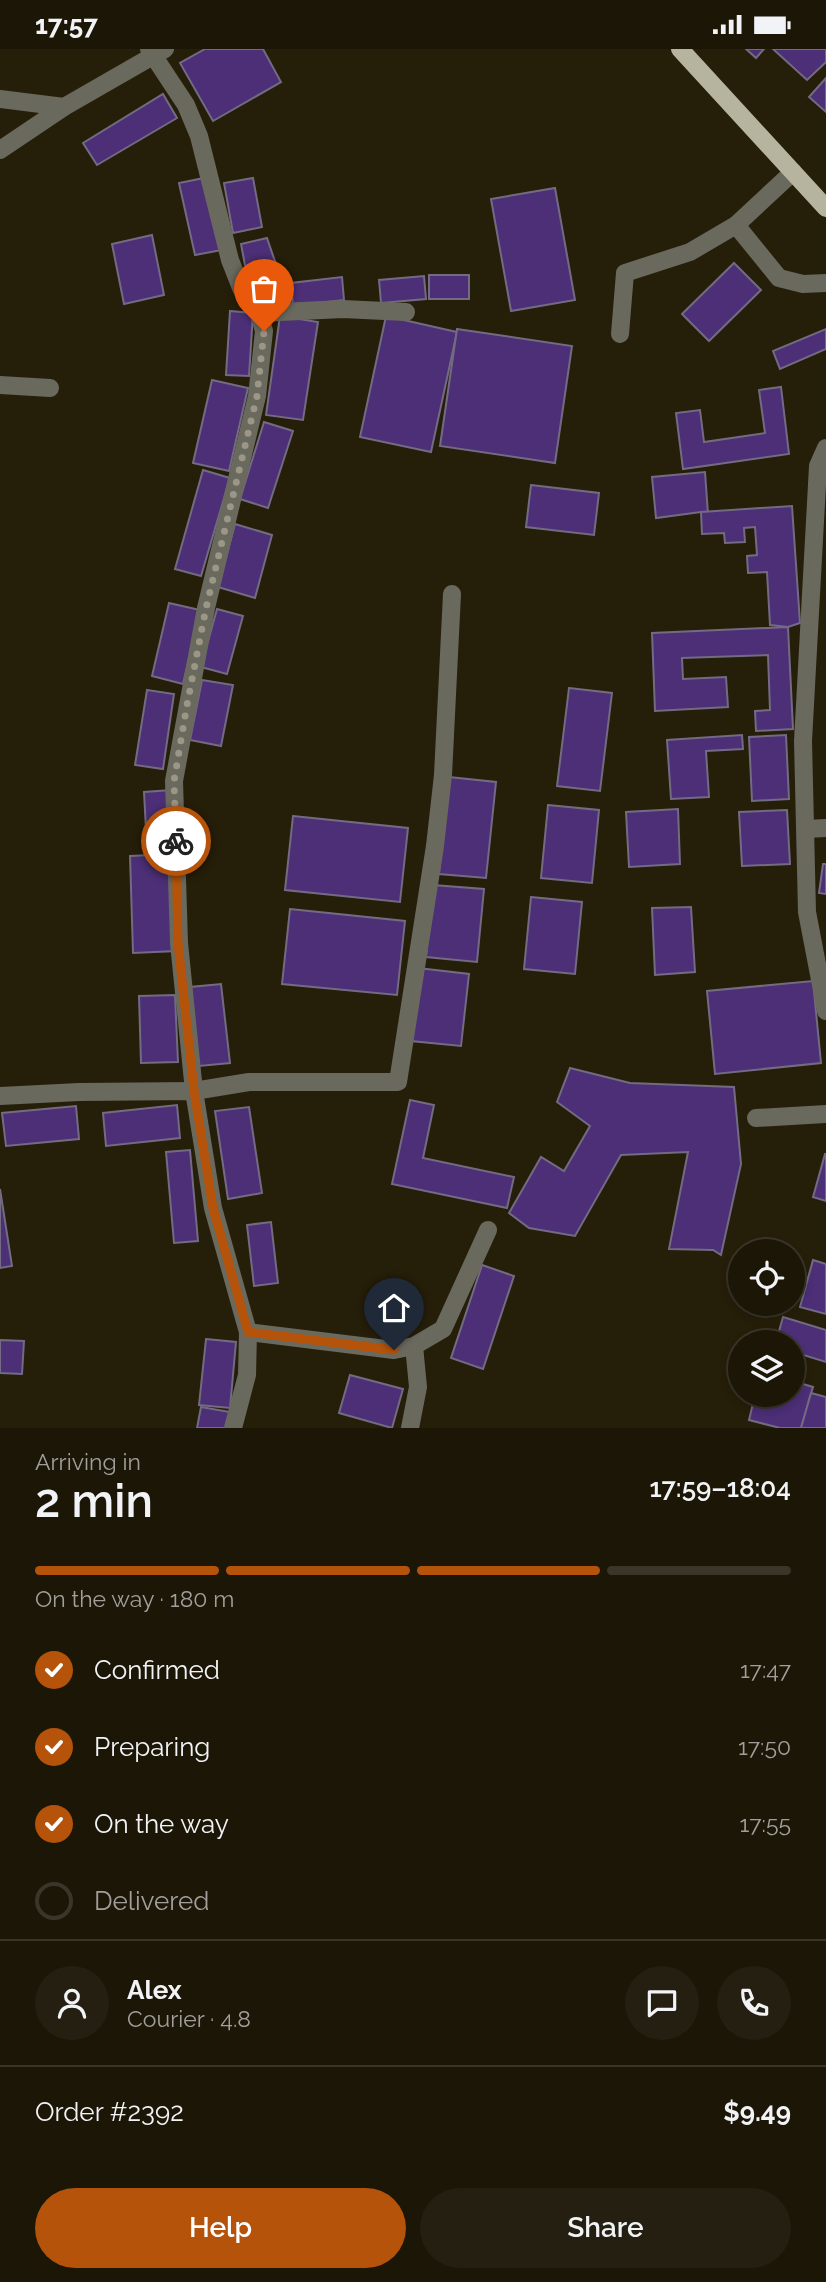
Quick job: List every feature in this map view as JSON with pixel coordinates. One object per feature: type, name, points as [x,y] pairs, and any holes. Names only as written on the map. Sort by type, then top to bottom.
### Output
[{"type":"main road","points":[[680,49],[826,208]]},
{"type":"street","points":[[0,150],[156,51],[186,105],[199,136],[230,260],[241,288],[259,313],[264,331],[257,396],[206,608],[174,781],[178,943],[194,1091],[213,1208],[248,1332],[247,1375],[233,1428]]},
{"type":"street","points":[[0,99],[64,107]]},
{"type":"street","points":[[620,334],[625,274],[690,252],[736,225],[793,173]]},
{"type":"street","points":[[736,225],[779,278],[803,284],[826,283]]},
{"type":"street","points":[[259,313],[343,309],[406,312]]},
{"type":"street","points":[[0,385],[50,388]]},
{"type":"street","points":[[826,449],[818,466],[803,741],[807,912],[826,1011]]},
{"type":"street","points":[[0,1096],[194,1091],[249,1082],[398,1082],[435,846],[443,775],[452,594]]},
{"type":"street","points":[[806,829],[826,828]]},
{"type":"street","points":[[757,1118],[826,1114]]},
{"type":"street","points":[[248,1332],[394,1350],[414,1346],[443,1329],[488,1230]]},
{"type":"street","points":[[410,1428],[418,1387],[414,1346]]},
{"type":"building","points":[[205,49],[263,49],[281,82],[213,121],[180,63]]},
{"type":"building","points":[[746,49],[764,49],[756,58]]},
{"type":"building","points":[[773,49],[826,49],[826,62],[807,80]]},
{"type":"building","points":[[826,78],[826,112],[809,97]]},
{"type":"building","points":[[163,94],[177,118],[97,165],[83,143]]},
{"type":"building","points":[[204,178],[222,250],[195,255],[179,183]]},
{"type":"building","points":[[253,178],[262,227],[233,233],[224,183]]},
{"type":"building","points":[[555,188],[575,300],[511,311],[491,199]]},
{"type":"building","points":[[152,235],[164,295],[124,304],[112,244]]},
{"type":"building","points":[[267,238],[289,302],[262,305],[247,276],[241,244]]},
{"type":"building","points":[[734,263],[761,290],[709,341],[682,314]]},
{"type":"building","points":[[429,275],[469,275],[469,299],[429,299]]},
{"type":"building","points":[[424,276],[426,299],[381,303],[379,280]]},
{"type":"building","points":[[342,277],[344,300],[293,306],[291,283]]},
{"type":"building","points":[[230,311],[253,313],[249,376],[226,375]]},
{"type":"building","points":[[280,316],[318,322],[303,420],[266,415]]},
{"type":"building","points":[[386,316],[457,332],[431,452],[360,437]]},
{"type":"building","points":[[457,329],[572,346],[555,463],[440,446]]},
{"type":"building","points":[[826,329],[826,349],[780,369],[773,351]]},
{"type":"building","points":[[212,380],[248,388],[229,471],[193,463]]},
{"type":"building","points":[[781,387],[789,454],[683,469],[676,413],[700,410],[704,442],[765,433],[759,390]]},
{"type":"building","points":[[264,422],[293,431],[268,508],[240,499]]},
{"type":"building","points":[[203,470],[230,478],[201,576],[175,569]]},
{"type":"building","points":[[705,472],[708,514],[701,512],[656,518],[652,477]]},
{"type":"building","points":[[531,485],[599,493],[594,535],[526,527]]},
{"type":"building","points":[[792,506],[800,623],[788,627],[770,625],[767,572],[748,573],[747,556],[757,555],[755,527],[744,528],[745,542],[725,543],[724,533],[702,534],[701,512]]},
{"type":"building","points":[[235,524],[272,535],[255,598],[218,587]]},
{"type":"building","points":[[169,603],[200,610],[183,684],[152,676]]},
{"type":"building","points":[[217,609],[243,616],[227,674],[201,667]]},
{"type":"building","points":[[788,627],[793,729],[756,731],[755,711],[770,710],[768,655],[682,658],[683,679],[726,677],[728,707],[655,711],[652,633]]},
{"type":"building","points":[[202,680],[233,685],[221,746],[190,740]]},
{"type":"building","points":[[569,688],[612,693],[600,791],[557,786]]},
{"type":"building","points":[[147,690],[174,694],[163,769],[135,765]]},
{"type":"building","points":[[742,735],[743,749],[706,751],[709,797],[671,799],[667,740]]},
{"type":"building","points":[[786,735],[789,799],[752,801],[749,737]]},
{"type":"building","points":[[449,777],[496,782],[486,878],[439,874]]},
{"type":"building","points":[[171,790],[174,847],[147,848],[144,792]]},
{"type":"building","points":[[548,805],[599,810],[592,883],[541,878]]},
{"type":"building","points":[[678,809],[680,864],[629,867],[626,812]]},
{"type":"building","points":[[787,810],[790,864],[742,866],[739,812]]},
{"type":"building","points":[[293,816],[408,828],[400,902],[285,890]]},
{"type":"building","points":[[173,854],[177,951],[133,953],[130,856]]},
{"type":"building","points":[[823,864],[826,864],[826,894],[819,893]]},
{"type":"building","points":[[433,885],[484,889],[477,962],[426,957]]},
{"type":"building","points":[[531,897],[582,902],[575,974],[524,969]]},
{"type":"building","points":[[691,907],[695,972],[655,975],[652,908]]},
{"type":"building","points":[[290,909],[405,921],[397,995],[282,984]]},
{"type":"building","points":[[418,968],[469,974],[461,1046],[411,1041]]},
{"type":"building","points":[[813,981],[821,1063],[715,1074],[707,991]]},
{"type":"building","points":[[221,984],[230,1063],[199,1066],[190,987]]},
{"type":"building","points":[[175,995],[178,1062],[141,1063],[139,996]]},
{"type":"building","points":[[570,1068],[630,1083],[734,1087],[741,1164],[721,1255],[713,1250],[669,1249],[688,1152],[621,1155],[575,1236],[529,1228],[509,1213],[541,1157],[564,1171],[590,1126],[557,1102]]},
{"type":"building","points":[[410,1100],[434,1105],[423,1158],[514,1177],[507,1208],[392,1184]]},
{"type":"building","points":[[177,1105],[180,1138],[106,1146],[103,1113]]},
{"type":"building","points":[[76,1106],[79,1139],[6,1146],[2,1113]]},
{"type":"building","points":[[249,1107],[262,1193],[228,1199],[215,1111]]},
{"type":"building","points":[[190,1150],[198,1241],[174,1243],[166,1152]]},
{"type":"building","points":[[826,1154],[826,1201],[813,1197]]},
{"type":"building","points":[[0,1189],[12,1266],[0,1268]]},
{"type":"building","points":[[271,1222],[278,1283],[254,1286],[247,1225]]},
{"type":"building","points":[[813,1260],[826,1264],[826,1314],[805,1308],[805,1289]]},
{"type":"building","points":[[482,1265],[514,1276],[483,1369],[451,1358]]},
{"type":"building","points":[[783,1317],[826,1330],[826,1362],[805,1355],[805,1330],[779,1330]]},
{"type":"building","points":[[206,1339],[236,1342],[230,1408],[199,1405]]},
{"type":"building","points":[[0,1340],[24,1341],[22,1374],[0,1373]]},
{"type":"building","points":[[350,1375],[403,1389],[392,1428],[339,1413]]},
{"type":"building","points":[[805,1385],[813,1387],[801,1428],[780,1428],[749,1420],[752,1407],[805,1407]]},
{"type":"building","points":[[811,1393],[826,1397],[826,1428],[801,1428]]},
{"type":"building","points":[[201,1407],[230,1412],[227,1428],[197,1428]]},
{"type":"way so far","points":[[176,841],[174,781],[187,705],[206,608],[257,396],[264,331]]},
{"type":"route","points":[[176,841],[178,943],[194,1091],[213,1208],[248,1332],[394,1350]]}]
